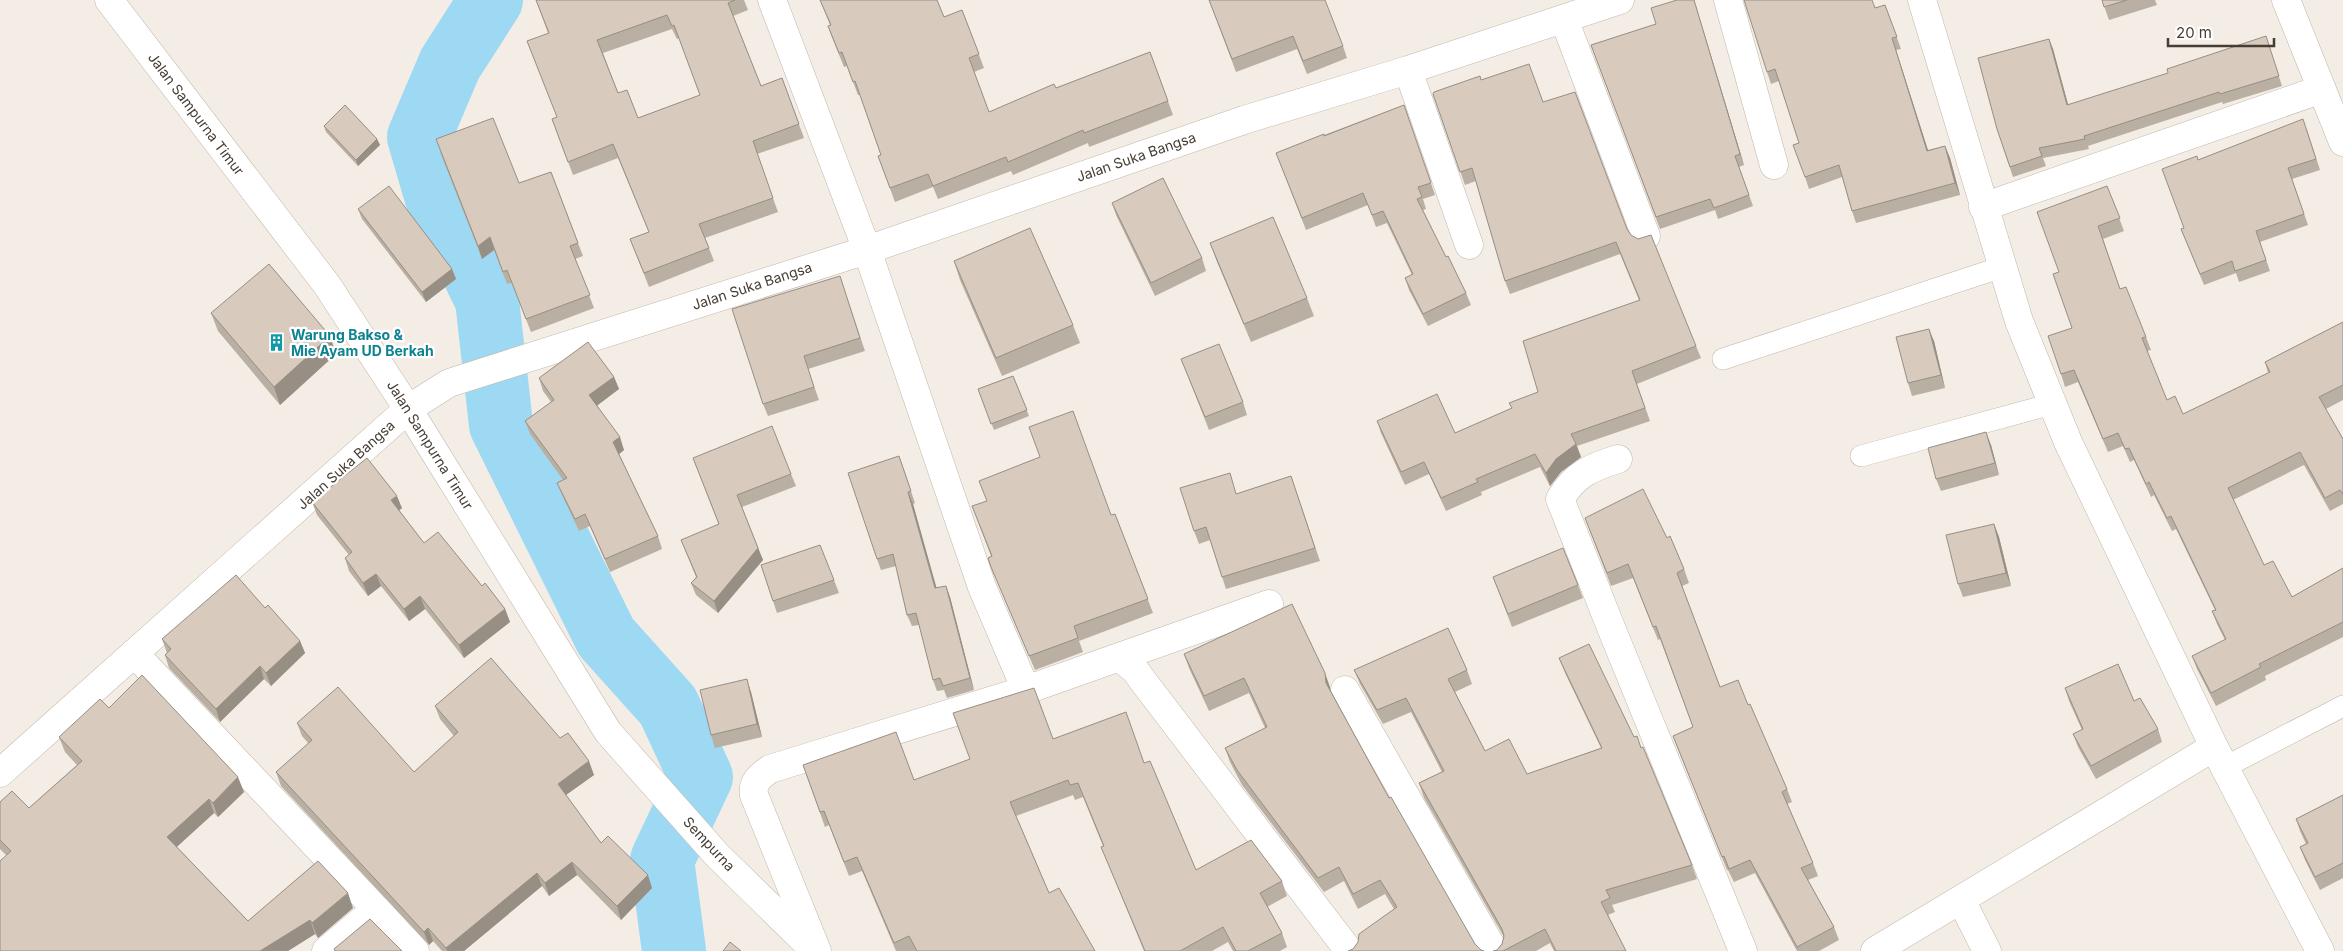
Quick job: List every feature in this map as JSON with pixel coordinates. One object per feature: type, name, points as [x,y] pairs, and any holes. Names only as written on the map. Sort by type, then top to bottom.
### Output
[{"type":"street","name":"Jalan Sampurna Timur","points":[[110,0],[327,285],[408,409],[608,732]]},
{"type":"street","points":[[772,0],[866,250],[982,587],[1026,690]]},
{"type":"street","name":"Jalan Suka Bangsa","points":[[0,773],[408,409],[449,383],[866,250],[1244,120],[1408,70],[1620,0]]},
{"type":"street","points":[[1728,0],[1774,165]]},
{"type":"street","points":[[1922,0],[2019,321],[2052,404],[2068,442],[2219,757],[2320,951]]},
{"type":"street","points":[[2286,0],[2343,142]]},
{"type":"street","points":[[1564,19],[1646,236]]},
{"type":"street","points":[[1408,70],[1469,246]]},
{"type":"street","points":[[1984,207],[2322,89]]},
{"type":"street","points":[[1618,459],[1592,467],[1568,485],[1560,498],[1743,951]]},
{"type":"street","points":[[816,951],[754,795],[753,788],[759,776],[770,770],[1026,690],[1269,604]]},
{"type":"street","points":[[134,654],[415,951]]},
{"type":"street","points":[[1120,658],[1135,670],[1349,951]]},
{"type":"street","points":[[1345,690],[1494,951]]},
{"type":"street","name":"Sempurna","points":[[608,732],[717,855],[816,951]]},
{"type":"street","points":[[1875,951],[1961,900],[2219,757]]},
{"type":"street","points":[[1961,900],[1987,951]]},
{"type":"street","points":[[326,951],[376,909]]},
{"type":"lane","points":[[1724,359],[2002,267]]},
{"type":"lane","points":[[1861,456],[2052,404]]},
{"type":"lane","points":[[2219,757],[2343,706]]},
{"type":"building","points":[[536,0],[735,0],[728,3],[761,86],[782,78],[799,124],[753,141],[773,198],[699,224],[709,248],[644,273],[630,239],[649,232],[613,144],[568,162],[552,119],[557,117],[527,41],[549,33]],"holes":[[[667,15],[672,26],[674,25],[700,95],[638,118],[627,90],[618,93],[597,40]]]},
{"type":"building","points":[[820,0],[937,0],[944,17],[962,10],[979,54],[969,58],[989,112],[1054,84],[1056,88],[1150,52],[1168,101],[1084,133],[1083,130],[1008,162],[1006,157],[933,186],[928,174],[890,188],[878,156],[881,155],[855,81],[853,82],[842,52],[839,53],[828,26],[831,25]]},
{"type":"building","points":[[1209,0],[1325,0],[1343,46],[1303,61],[1293,36],[1232,59]]},
{"type":"building","points":[[1677,0],[1694,0],[1740,154],[1735,156],[1749,195],[1714,208],[1710,199],[1656,217],[1591,45],[1656,24],[1651,8]]},
{"type":"building","points":[[1744,0],[1872,0],[1875,8],[1885,5],[1897,37],[1892,38],[1927,151],[1945,146],[1955,183],[1852,211],[1839,165],[1805,177],[1793,145],[1799,143],[1775,69],[1767,72]]},
{"type":"building","points":[[2102,0],[2127,0],[2104,7]]},
{"type":"building","points":[[2266,36],[2279,76],[2220,94],[2219,92],[2084,136],[2085,139],[2039,148],[2042,156],[2010,167],[1997,129],[1978,58],[2049,39],[2067,105],[2168,73],[2167,69]]},
{"type":"building","points":[[1529,64],[1543,102],[1575,92],[1627,229],[1631,235],[1638,239],[1651,235],[1696,346],[1632,371],[1645,408],[1571,434],[1576,444],[1556,459],[1546,473],[1535,454],[1476,479],[1478,482],[1441,498],[1424,462],[1401,472],[1377,421],[1437,394],[1455,433],[1512,408],[1509,403],[1538,392],[1523,341],[1640,300],[1616,242],[1505,281],[1472,168],[1460,172],[1433,94],[1434,92],[1480,76],[1481,80]]},
{"type":"building","points":[[345,105],[377,139],[356,160],[324,126]]},
{"type":"building","points":[[1404,105],[1431,183],[1418,187],[1422,197],[1417,199],[1466,293],[1423,314],[1405,278],[1413,274],[1383,211],[1372,215],[1363,193],[1302,218],[1276,153]]},
{"type":"building","points":[[493,118],[519,183],[551,172],[578,243],[570,246],[590,295],[526,319],[507,270],[503,272],[490,237],[478,246],[436,139]]},
{"type":"building","points":[[2303,119],[2316,159],[2288,168],[2304,214],[2256,231],[2266,260],[2235,271],[2232,261],[2200,274],[2181,229],[2184,228],[2162,169],[2197,156],[2198,160]]},
{"type":"building","points":[[1163,178],[1202,258],[1151,283],[1112,203]]},
{"type":"building","points":[[389,186],[452,269],[422,292],[358,209]]},
{"type":"building","points":[[2107,186],[2120,218],[2098,226],[2120,289],[2126,287],[2146,337],[2142,338],[2167,400],[2175,396],[2183,414],[2270,372],[2265,362],[2343,322],[2343,385],[2319,397],[2343,439],[2343,494],[2340,490],[2325,498],[2300,452],[2228,488],[2264,565],[2273,561],[2292,597],[2343,568],[2343,622],[2259,664],[2261,667],[2211,693],[2192,656],[2226,639],[2212,611],[2216,610],[2171,516],[2167,518],[2149,482],[2146,484],[2129,448],[2125,449],[2118,433],[2103,439],[2074,370],[2061,374],[2048,336],[2072,328],[2053,274],[2059,272],[2037,212]]},
{"type":"building","points":[[1273,217],[1307,298],[1244,324],[1210,243]]},
{"type":"building","points":[[1030,228],[1073,325],[996,358],[954,261]]},
{"type":"building","name":"Warung Bakso & Mie Ayam UD Berkah","points":[[269,264],[330,336],[274,387],[211,313]]},
{"type":"building","points":[[840,276],[860,338],[804,356],[814,387],[763,404],[732,309]]},
{"type":"building","points":[[1929,329],[1941,375],[1908,383],[1896,337]]},
{"type":"building","points":[[588,342],[614,377],[589,395],[620,437],[613,442],[658,536],[605,559],[585,514],[575,519],[557,483],[567,478],[525,421],[554,400],[539,378]]},
{"type":"building","points":[[1219,344],[1243,402],[1205,417],[1181,359]]},
{"type":"building","points":[[1013,376],[1027,410],[991,424],[978,389]]},
{"type":"building","points":[[1073,411],[1111,515],[1115,514],[1148,599],[1074,626],[1078,638],[1029,656],[991,567],[988,558],[992,556],[972,506],[987,501],[979,481],[1040,457],[1029,427]]},
{"type":"building","points":[[772,426],[791,474],[737,495],[758,548],[714,601],[691,583],[697,577],[681,540],[719,524],[693,458]]},
{"type":"building","points":[[1986,432],[1995,463],[1936,479],[1928,448]]},
{"type":"building","points":[[899,456],[911,491],[908,492],[935,588],[946,586],[970,678],[943,686],[940,678],[933,680],[916,613],[907,615],[893,554],[877,559],[848,473]]},
{"type":"building","points":[[367,458],[397,496],[391,500],[424,543],[438,532],[482,586],[485,583],[505,609],[459,645],[420,596],[404,609],[376,574],[363,583],[345,558],[352,552],[312,502]]},
{"type":"building","points":[[1230,473],[1236,494],[1291,476],[1315,548],[1222,577],[1206,527],[1194,531],[1180,488]]},
{"type":"building","points":[[1643,489],[1667,538],[1670,536],[1684,569],[1677,573],[1720,687],[1738,680],[1787,789],[1782,792],[1813,863],[1801,868],[1834,927],[1797,947],[1750,860],[1729,869],[1724,856],[1722,857],[1673,736],[1693,727],[1656,626],[1653,627],[1628,564],[1607,573],[1585,518]]},
{"type":"building","points":[[1994,524],[2006,573],[1958,584],[1946,535]]},
{"type":"building","points":[[820,545],[834,580],[773,601],[761,565]]},
{"type":"building","points":[[1563,548],[1578,585],[1508,614],[1493,577]]},
{"type":"building","points":[[236,575],[265,608],[268,605],[300,641],[266,673],[260,666],[216,709],[165,655],[171,649],[162,639]]},
{"type":"building","points":[[1292,604],[1325,673],[1326,683],[1389,798],[1391,797],[1475,944],[1484,951],[1348,951],[1353,949],[1358,942],[1359,934],[1397,907],[1380,880],[1353,894],[1339,867],[1318,878],[1237,770],[1225,748],[1267,727],[1244,678],[1204,696],[1184,654]]},
{"type":"building","points":[[1448,628],[1467,670],[1448,679],[1485,751],[1509,739],[1527,774],[1602,748],[1559,658],[1589,644],[1634,737],[1637,736],[1641,748],[1643,747],[1692,865],[1606,890],[1610,898],[1601,902],[1626,951],[1556,951],[1545,929],[1503,951],[1493,951],[1497,950],[1502,944],[1504,936],[1502,929],[1419,783],[1444,771],[1406,698],[1377,710],[1354,670]]},
{"type":"building","points":[[491,658],[560,738],[568,733],[589,761],[558,784],[601,843],[608,836],[648,875],[617,906],[572,862],[545,883],[537,873],[446,948],[428,928],[424,932],[276,772],[312,740],[297,723],[338,687],[414,772],[458,732],[435,706]]},
{"type":"building","points":[[2118,664],[2134,701],[2140,698],[2158,729],[2091,766],[2073,734],[2083,729],[2065,688]]},
{"type":"building","points":[[142,675],[238,777],[213,803],[209,799],[167,837],[248,921],[318,861],[348,893],[312,923],[310,920],[260,951],[0,951],[0,861],[11,851],[0,840],[0,802],[12,791],[29,808],[82,761],[59,737],[100,699],[109,708]]},
{"type":"building","points":[[747,679],[757,724],[711,735],[700,690]]},
{"type":"building","points":[[1034,688],[1053,739],[1126,712],[1144,763],[1150,761],[1196,870],[1251,840],[1282,881],[1260,893],[1282,933],[1248,951],[1236,951],[1223,927],[1180,951],[1145,951],[1101,847],[1104,846],[1078,783],[1070,785],[1068,780],[1010,802],[1049,893],[1059,888],[1095,951],[917,951],[909,936],[894,943],[857,857],[844,862],[824,811],[820,812],[803,765],[896,732],[914,780],[970,759],[953,713]]},
{"type":"building","points":[[2343,795],[2343,863],[2315,877],[2300,847],[2308,843],[2296,819]]},
{"type":"building","points":[[370,919],[402,951],[335,951],[334,949]]},
{"type":"building","points":[[730,942],[741,951],[723,951]]},
{"type":"waterway","points":[[491,0],[450,64],[419,137],[436,195],[487,300],[501,425],[606,637],[668,706],[701,777],[662,860],[674,951]]},
{"type":"place","name":"Warung Bakso & Mie Ayam UD Berkah","points":[[277,343]]}]
